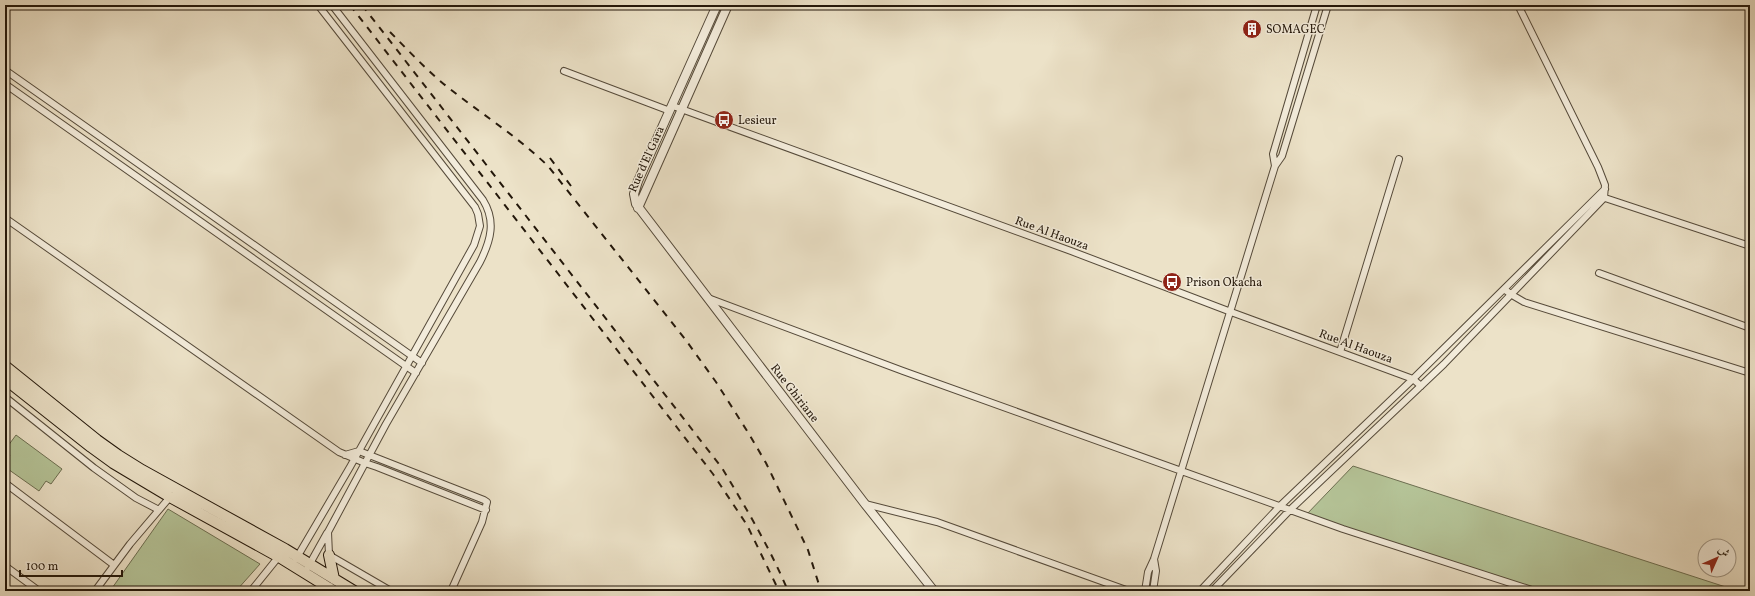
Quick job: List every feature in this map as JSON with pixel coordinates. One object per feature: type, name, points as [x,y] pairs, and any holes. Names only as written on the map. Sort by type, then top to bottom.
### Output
[{"type":"main road","points":[[5,366],[97,440],[118,455],[142,470],[285,549],[354,591]]},
{"type":"main road","points":[[5,379],[91,448],[136,478],[279,557],[334,591]]},
{"type":"main road","points":[[329,555],[334,579]]},
{"type":"street","points":[[292,566],[359,451],[471,251],[478,235],[480,221],[475,207],[318,5]]},
{"type":"street","points":[[304,573],[328,532],[400,399],[480,262],[490,238],[492,223],[491,217],[483,200],[332,5]]},
{"type":"street","name":"Rue d'El Gara","points":[[638,208],[634,196],[636,187],[717,5]]},
{"type":"street","name":"Rue d'El Gara","points":[[638,208],[728,5]]},
{"type":"street","points":[[1275,166],[1273,154],[1317,5]]},
{"type":"street","points":[[1145,591],[1148,572],[1154,559],[1275,166],[1282,156],[1328,5]]},
{"type":"street","points":[[1212,591],[1290,510],[1421,386],[1512,295],[1604,198],[1605,185],[1598,167],[1518,5]]},
{"type":"street","points":[[5,70],[422,363]]},
{"type":"street","name":"Rue Al Haouza","points":[[564,72],[671,108],[682,109],[1071,251],[1413,379],[1421,386]]},
{"type":"street","points":[[5,84],[416,373]]},
{"type":"street","points":[[1340,352],[1399,159]]},
{"type":"street","points":[[1200,591],[1280,506],[1413,379],[1596,196],[1605,189]]},
{"type":"street","points":[[1596,196],[1750,246]]},
{"type":"street","name":"Rue Ghiriane","points":[[638,208],[865,504],[934,591]]},
{"type":"street","points":[[5,218],[346,455],[486,510]]},
{"type":"street","points":[[214,231],[220,222]]},
{"type":"street","points":[[478,235],[490,238]]},
{"type":"street","points":[[1598,272],[1750,328]]},
{"type":"street","points":[[1504,289],[1524,302],[1750,373]]},
{"type":"street","points":[[707,298],[903,371],[1290,510],[1536,591]]},
{"type":"street","points":[[391,394],[400,399]]},
{"type":"street","points":[[5,397],[94,468],[136,498],[158,510]]},
{"type":"street","points":[[346,455],[359,451],[484,500],[488,504],[451,591]]},
{"type":"street","points":[[5,483],[114,565]]},
{"type":"street","points":[[95,591],[114,565],[170,497]]},
{"type":"street","points":[[865,504],[937,522],[1129,591]]},
{"type":"street","points":[[328,532],[329,555],[391,591]]},
{"type":"street","points":[[251,591],[285,549]]},
{"type":"street","points":[[1154,559],[1156,571],[1154,591]]},
{"type":"street","points":[[5,566],[39,591]]},
{"type":"green space","points":[[16,435],[62,469],[51,484],[46,481],[39,491],[5,467],[5,462],[10,455],[5,450]]},
{"type":"green space","points":[[1353,466],[1738,591],[1535,591],[1306,515]]},
{"type":"green space","points":[[168,509],[260,564],[236,591],[110,591]]},
{"type":"railway","points":[[350,5],[713,474],[747,525],[779,591]]},
{"type":"railway","points":[[362,5],[722,468],[766,544],[788,591]]},
{"type":"railway","points":[[390,32],[419,61],[462,99],[513,136],[548,166],[685,339],[716,382],[766,463],[808,550],[821,591]]},
{"type":"railway","points":[[550,158],[571,186]]},
{"type":"railway","points":[[5,587],[11,591]]},
{"type":"place","name":"SOMAGEC","points":[[1252,29]]},
{"type":"place","name":"Lesieur","points":[[724,120]]},
{"type":"place","name":"Prison Okacha","points":[[1172,282]]}]
